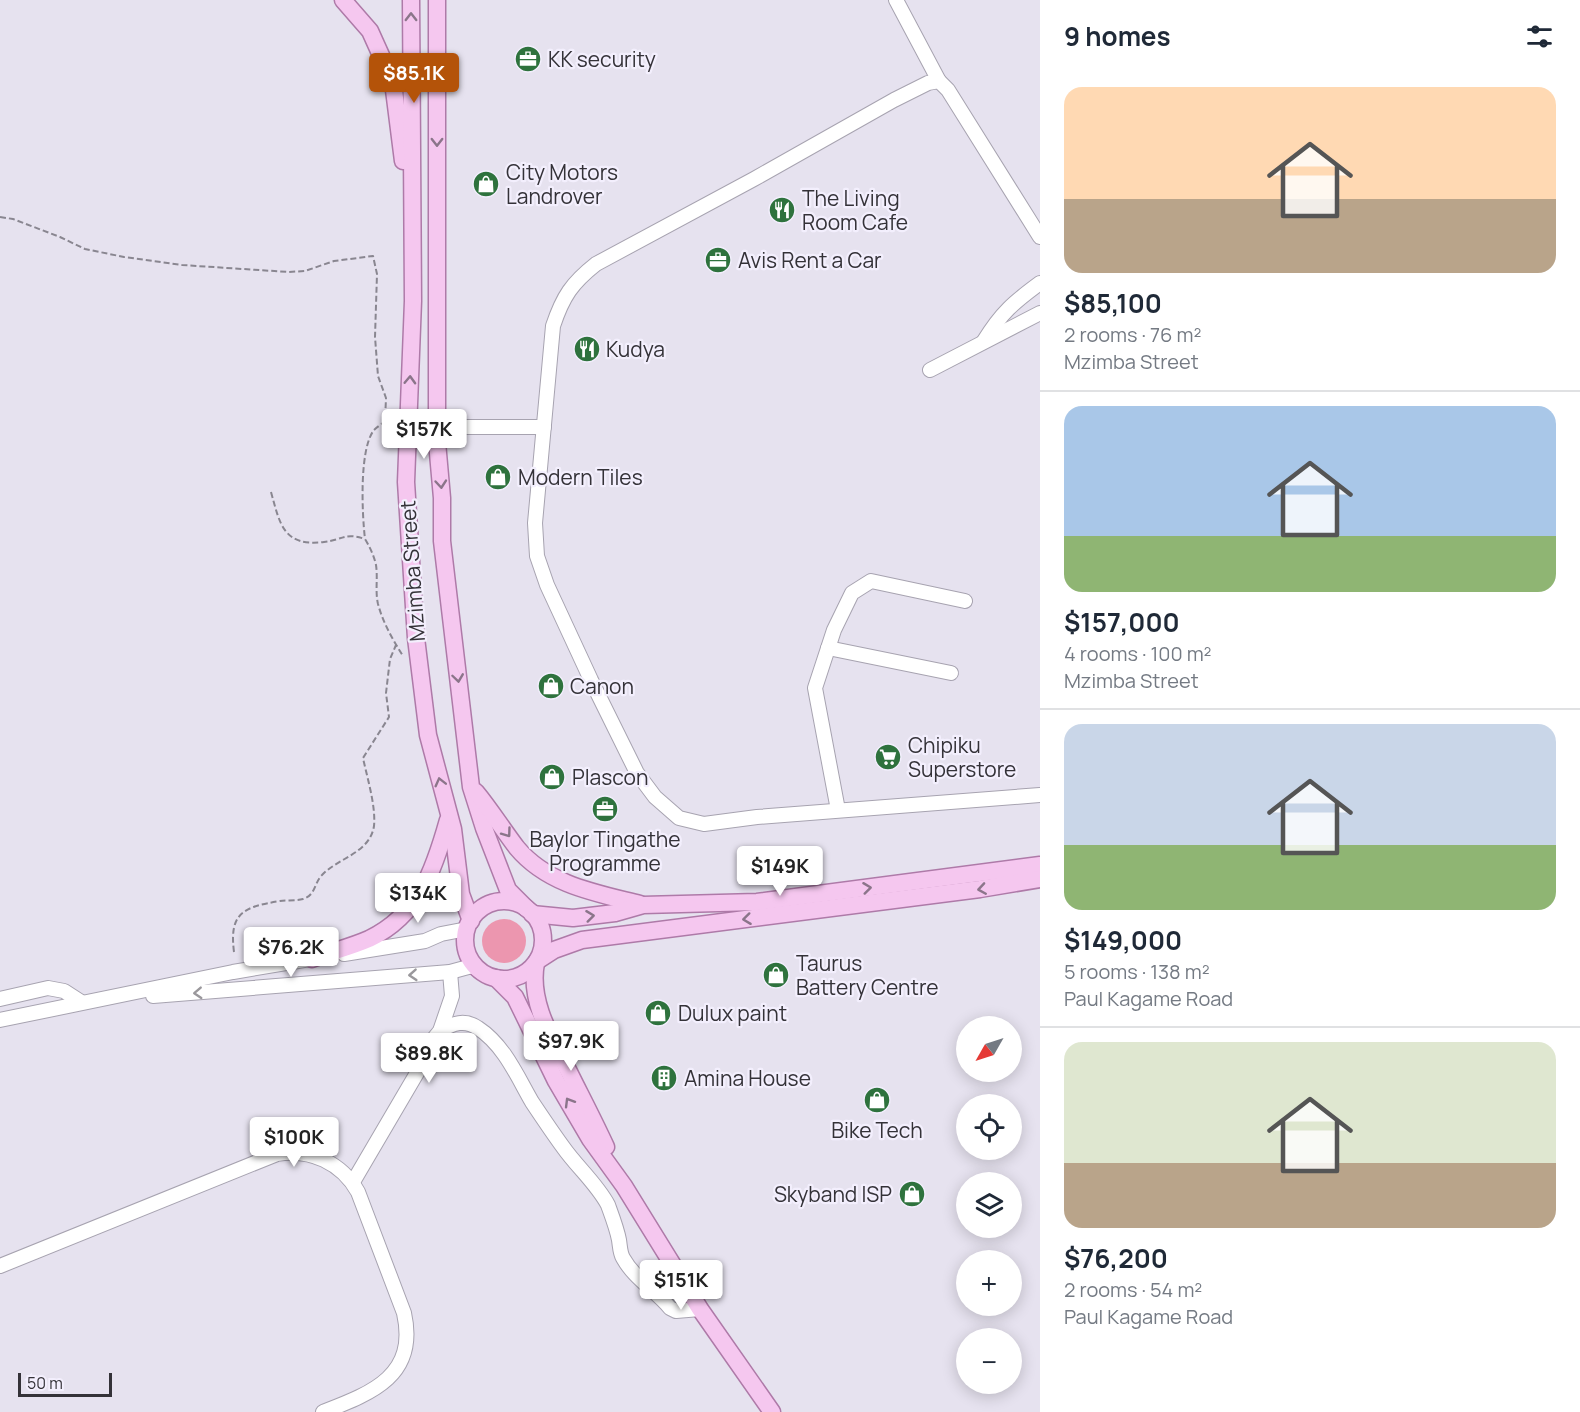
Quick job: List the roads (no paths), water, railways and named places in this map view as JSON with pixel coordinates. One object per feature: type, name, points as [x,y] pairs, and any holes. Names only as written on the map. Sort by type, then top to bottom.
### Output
[{"type":"main road","points":[[343,0],[370,31],[393,82],[412,237]]},
{"type":"main road","name":"Mzimba Street","points":[[411,0],[413,301],[406,494],[416,638],[428,735],[449,816],[461,894],[469,925]]},
{"type":"main road","name":"Mzimba Street","points":[[437,0],[437,442],[442,498],[442,541],[471,787],[508,890],[530,912]]},
{"type":"main road","points":[[471,787],[490,808],[519,849],[537,867],[559,882],[643,905]]},
{"type":"main road","points":[[312,959],[370,938],[402,916],[422,893],[438,858],[449,816]]},
{"type":"main road","points":[[772,1412],[700,1309],[624,1186],[590,1138],[556,1081],[515,997],[492,977],[477,968],[469,957],[466,943],[469,925],[477,912],[496,902],[507,902],[530,912],[573,918],[615,913],[643,905],[757,902],[1040,864]]},
{"type":"main road","points":[[492,977],[518,976],[531,969],[554,950],[582,940],[980,889],[1040,879]]},
{"type":"main road","points":[[530,912],[541,929],[543,940],[534,973],[536,996],[546,1027],[597,1126],[624,1186]]},
{"type":"street","points":[[902,2],[939,81],[948,90],[1039,235]]},
{"type":"street","points":[[939,81],[927,84],[894,100],[596,264],[579,277],[561,301],[553,326],[535,523],[537,556],[547,585],[591,680],[638,773],[655,797],[679,818],[704,824],[756,817],[1040,795]]},
{"type":"street","points":[[983,343],[996,320],[1040,283]]},
{"type":"street","points":[[930,370],[1040,313]]},
{"type":"street","points":[[438,427],[544,427]]},
{"type":"street","points":[[838,810],[815,688],[834,630],[852,593],[871,581],[965,601]]},
{"type":"street","points":[[828,648],[951,674]]},
{"type":"street","points":[[109,999],[233,972],[425,940],[469,925]]},
{"type":"street","points":[[0,1020],[81,1002],[450,972],[472,966],[492,977]]},
{"type":"street","points":[[440,1031],[452,996],[450,972]]},
{"type":"street","points":[[0,999],[48,988],[64,991],[81,1002]]},
{"type":"street","points":[[353,1182],[424,1062],[427,1047],[440,1031],[450,1025],[469,1023],[494,1041],[547,1124],[582,1172],[598,1188],[608,1207],[623,1258],[641,1280],[670,1308],[676,1311],[700,1309]]},
{"type":"street","points":[[0,1266],[277,1154],[301,1152],[312,1155],[340,1169],[353,1182],[408,1328],[408,1343],[396,1369],[387,1380],[353,1400],[322,1412]]},
{"type":"place","name":"KK security","points":[[528,59]]},
{"type":"place","name":"City Motors Landrover","points":[[486,184]]},
{"type":"place","name":"The Living Room Cafe","points":[[782,210]]},
{"type":"place","name":"Avis Rent a Car","points":[[718,260]]},
{"type":"place","name":"Kudya","points":[[587,349]]},
{"type":"place","name":"Modern Tiles","points":[[498,477]]},
{"type":"place","name":"Canon","points":[[551,686]]},
{"type":"place","name":"Chipiku Superstore","points":[[888,757]]},
{"type":"place","name":"Plascon","points":[[552,777]]},
{"type":"place","name":"Baylor Tingathe Programme","points":[[605,809]]},
{"type":"place","name":"Taurus Battery Centre","points":[[776,975]]},
{"type":"place","name":"Dulux paint","points":[[658,1013]]},
{"type":"place","name":"Amina House","points":[[664,1078]]},
{"type":"place","name":"Bike Tech","points":[[877,1100]]},
{"type":"place","name":"Skyband ISP","points":[[912,1194]]}]
